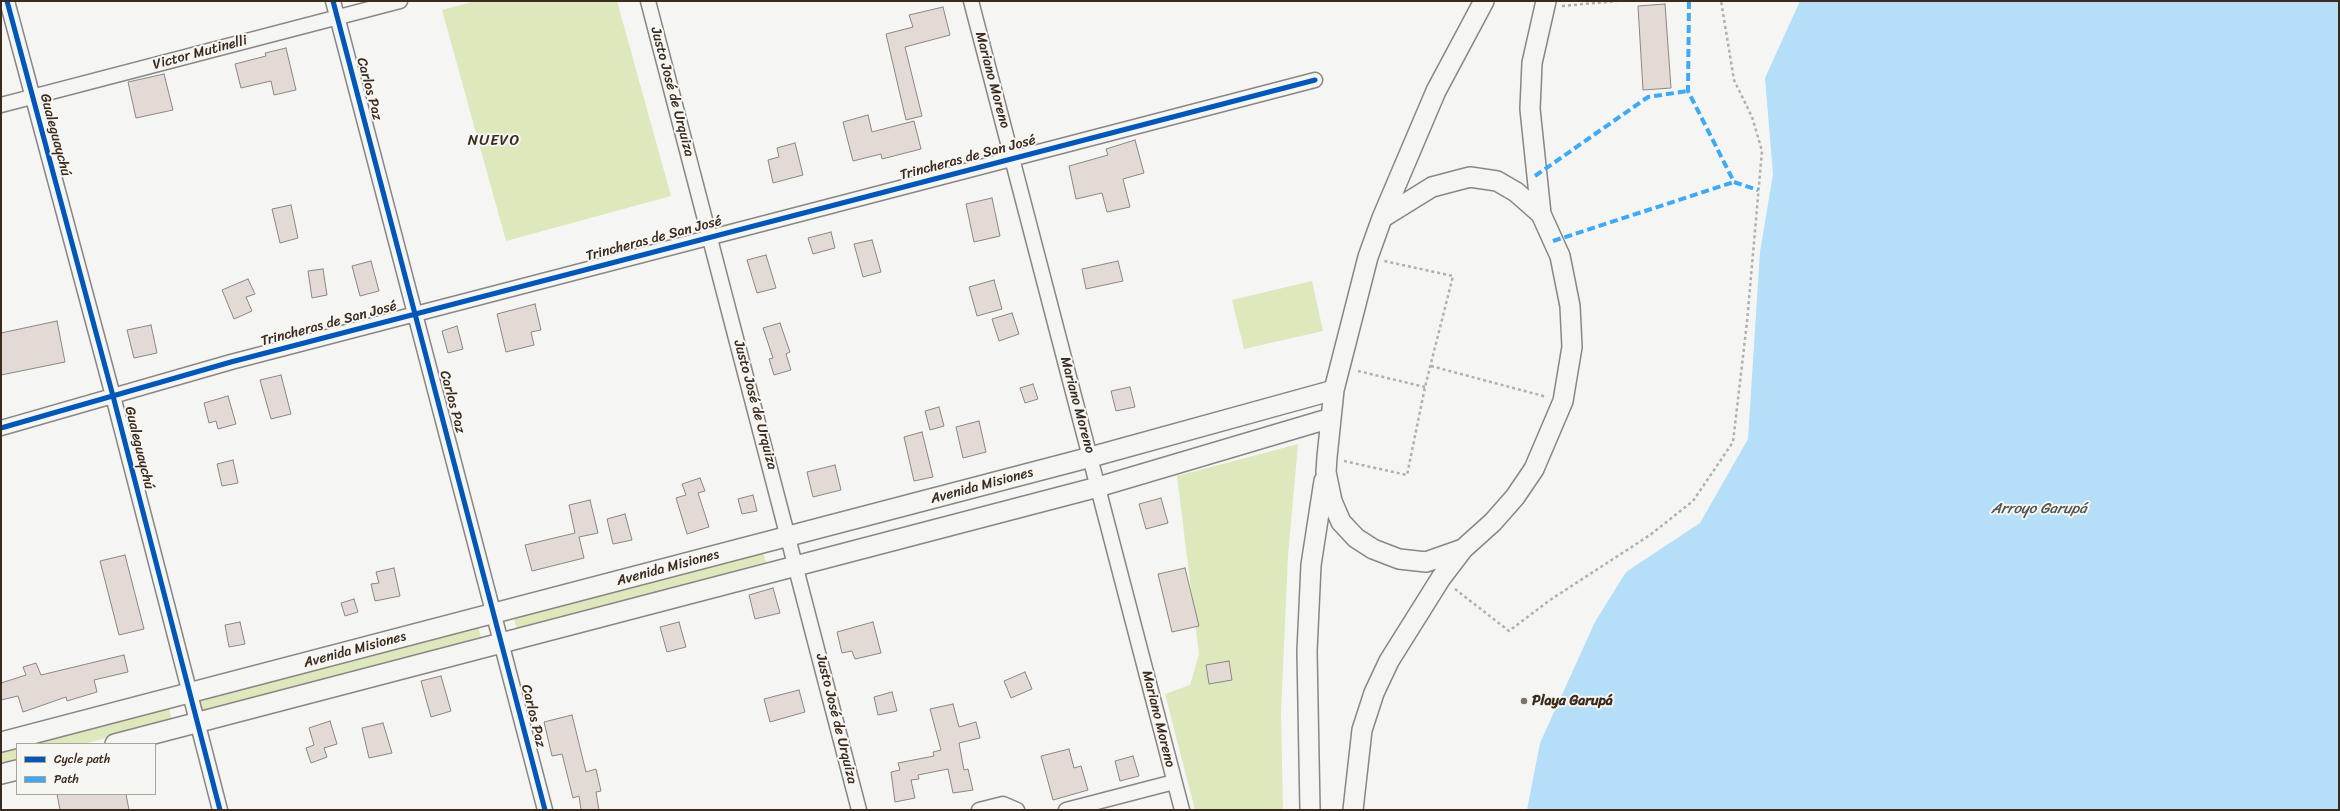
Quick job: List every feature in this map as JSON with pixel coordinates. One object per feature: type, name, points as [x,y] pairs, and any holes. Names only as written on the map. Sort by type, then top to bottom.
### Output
[{"type":"main road","points":[[1310,810],[1307,650],[1310,573],[1326,465],[1334,390],[1368,257],[1382,218],[1436,91],[1484,1]]},
{"type":"main road","points":[[1354,810],[1362,730],[1374,693],[1388,661],[1441,578],[1463,549],[1494,522],[1515,497],[1534,469],[1563,401],[1572,346],[1570,306],[1560,256],[1541,214],[1530,109],[1532,63],[1545,4]]},
{"type":"main road","points":[[1382,218],[1432,187],[1470,177],[1497,181],[1516,192],[1541,214]]},
{"type":"main road","name":"Avenida Misiones","points":[[1,742],[1091,457],[1334,390]]},
{"type":"main road","points":[[119,743],[1098,487],[1331,418]]},
{"type":"main road","points":[[1326,465],[1332,501],[1341,522],[1356,538],[1373,549],[1399,559],[1426,562],[1463,549]]},
{"type":"main road","points":[[1,774],[16,770]]},
{"type":"street","name":"Gualeguaychú","points":[[7,1],[113,396],[220,810]]},
{"type":"street","name":"Carlos Paz","points":[[333,1],[495,613],[545,810]]},
{"type":"street","name":"Victor Mutinelli","points":[[1,105],[400,1]]},
{"type":"street","name":"Justo José de Urquiza","points":[[648,1],[711,236],[860,810]]},
{"type":"street","name":"Mariano Moreno","points":[[971,1],[1182,810]]},
{"type":"street","name":"Trincheras de San José","points":[[1,428],[231,362],[1315,80]]},
{"type":"street","points":[[1066,810],[1174,782]]},
{"type":"street","points":[[979,810],[1003,804],[1017,810]]},
{"type":"path","points":[[1545,4],[1617,1]]},
{"type":"path","points":[[1441,578],[1509,631],[1550,600],[1650,535],[1693,501],[1733,442],[1745,344],[1762,151],[1752,117],[1734,80],[1721,1]]},
{"type":"path","points":[[1326,465],[1407,475],[1425,387],[1453,276],[1368,257]]},
{"type":"path","points":[[1430,366],[1563,401]]},
{"type":"path","points":[[1341,367],[1425,387]]},
{"type":"green space","points":[[476,1],[617,1],[671,196],[506,241],[442,10]]},
{"type":"green space","points":[[1312,281],[1323,331],[1244,349],[1232,300]]},
{"type":"green space","points":[[1298,444],[1288,556],[1281,712],[1283,810],[1195,810],[1165,694],[1190,685],[1199,654],[1177,476]]},
{"type":"green space","points":[[762,548],[766,562],[517,630],[513,615]]},
{"type":"green space","points":[[478,626],[482,641],[203,714],[200,700]]},
{"type":"green space","points":[[168,704],[172,721],[87,743],[20,743]]},
{"type":"green space","points":[[16,744],[16,761],[1,765],[1,748]]},
{"type":"water","name":"Arroyo Garupá","points":[[1800,1],[2339,1],[2339,810],[1527,810],[1540,743],[1595,622],[1626,572],[1700,523],[1748,439],[1760,252],[1773,174],[1765,78]]},
{"type":"building","points":[[1665,4],[1671,88],[1643,90],[1638,6]]},
{"type":"building","points":[[943,7],[950,35],[905,47],[922,116],[906,120],[886,34],[913,27],[909,15]]},
{"type":"building","points":[[286,48],[296,90],[274,95],[271,81],[241,88],[235,64],[266,56],[265,53]]},
{"type":"building","points":[[164,74],[173,110],[136,118],[128,82]]},
{"type":"building","points":[[868,115],[872,132],[914,121],[921,149],[882,159],[881,154],[853,161],[843,122]]},
{"type":"building","points":[[1135,140],[1144,173],[1123,179],[1130,207],[1107,212],[1102,193],[1076,199],[1069,166],[1108,155],[1106,149]]},
{"type":"building","points":[[795,143],[803,175],[773,183],[768,160],[779,157],[777,148]]},
{"type":"building","points":[[992,198],[1000,236],[974,242],[966,204]]},
{"type":"building","points":[[291,205],[298,238],[280,243],[272,209]]},
{"type":"building","points":[[831,232],[835,248],[813,254],[808,238]]},
{"type":"building","points":[[872,240],[881,272],[863,277],[854,244]]},
{"type":"building","points":[[766,255],[776,288],[757,293],[747,260]]},
{"type":"building","points":[[371,261],[379,291],[360,296],[352,266]]},
{"type":"building","points":[[1118,261],[1123,281],[1086,289],[1082,269]]},
{"type":"building","points":[[323,269],[327,295],[312,298],[308,271]]},
{"type":"building","points":[[248,279],[255,294],[246,297],[252,311],[234,319],[222,290]]},
{"type":"building","points":[[994,280],[1002,309],[977,316],[969,287]]},
{"type":"building","points":[[535,304],[541,330],[531,332],[534,345],[506,352],[497,314]]},
{"type":"building","points":[[1012,313],[1019,334],[999,341],[992,319]]},
{"type":"building","points":[[57,321],[65,362],[1,375],[1,333]]},
{"type":"building","points":[[780,323],[790,352],[786,354],[791,370],[774,375],[769,359],[773,358],[763,328]]},
{"type":"building","points":[[151,325],[157,353],[134,358],[127,330]]},
{"type":"building","points":[[457,326],[463,349],[448,353],[442,331]]},
{"type":"building","points":[[281,375],[291,414],[271,419],[260,380]]},
{"type":"building","points":[[1033,384],[1038,399],[1025,403],[1020,388]]},
{"type":"building","points":[[1130,387],[1135,407],[1116,411],[1111,391]]},
{"type":"building","points":[[228,396],[236,424],[218,429],[216,421],[209,423],[204,403]]},
{"type":"building","points":[[939,407],[944,426],[930,430],[925,411]]},
{"type":"building","points":[[979,421],[986,452],[963,458],[956,427]]},
{"type":"building","points":[[922,432],[933,477],[914,481],[904,437]]},
{"type":"building","points":[[233,460],[238,483],[222,486],[217,464]]},
{"type":"building","points":[[835,465],[841,490],[813,497],[807,472]]},
{"type":"building","points":[[700,478],[705,491],[698,493],[709,527],[687,534],[676,498],[686,495],[682,484]]},
{"type":"building","points":[[753,495],[757,511],[742,514],[738,499]]},
{"type":"building","points":[[1161,498],[1168,523],[1146,529],[1139,504]]},
{"type":"building","points":[[590,500],[598,533],[579,537],[584,558],[532,571],[525,545],[575,533],[569,505]]},
{"type":"building","points":[[625,514],[632,540],[613,544],[607,519]]},
{"type":"building","points":[[125,555],[144,629],[119,635],[100,561]]},
{"type":"building","points":[[394,568],[400,596],[375,601],[371,584],[379,583],[376,572]]},
{"type":"building","points":[[1185,568],[1199,626],[1172,632],[1158,574]]},
{"type":"building","points":[[773,588],[780,613],[755,619],[749,595]]},
{"type":"building","points":[[354,599],[358,612],[345,616],[341,603]]},
{"type":"building","points":[[240,622],[245,644],[229,647],[225,625]]},
{"type":"building","points":[[679,622],[686,647],[667,652],[660,627]]},
{"type":"building","points":[[873,622],[881,653],[855,659],[852,651],[842,653],[837,632]]},
{"type":"building","points":[[124,655],[128,672],[94,680],[97,692],[67,701],[66,697],[23,712],[18,696],[1,700],[1,683],[26,675],[23,667],[36,663],[41,675]]},
{"type":"building","points":[[1229,661],[1232,680],[1209,684],[1206,665]]},
{"type":"building","points":[[1025,672],[1032,689],[1011,698],[1004,681]]},
{"type":"building","points":[[441,676],[451,711],[431,717],[421,681]]},
{"type":"building","points":[[799,690],[805,712],[770,722],[764,699]]},
{"type":"building","points":[[892,692],[897,711],[878,715],[874,697]]},
{"type":"building","points":[[953,704],[959,727],[976,722],[980,738],[959,743],[964,770],[968,769],[973,790],[953,793],[948,769],[918,775],[919,779],[911,780],[915,798],[895,802],[891,772],[900,770],[898,763],[934,756],[933,752],[941,750],[930,709]]},
{"type":"building","points":[[572,715],[586,772],[596,769],[601,791],[596,792],[599,810],[581,810],[579,796],[573,798],[562,754],[552,756],[544,722]]},
{"type":"building","points":[[330,721],[337,744],[324,748],[327,757],[311,763],[306,748],[314,745],[309,728]]},
{"type":"building","points":[[383,723],[392,753],[369,758],[362,728]]},
{"type":"building","points":[[1069,749],[1074,768],[1081,766],[1088,790],[1053,800],[1041,756]]},
{"type":"building","points":[[1133,756],[1139,776],[1120,781],[1115,761]]},
{"type":"building","points":[[57,795],[126,795],[129,810],[60,810]]},
{"type":"marked path","points":[[1689,1],[1688,91],[1734,182],[1758,190]]},
{"type":"marked path","points":[[1535,176],[1648,97],[1688,91]]},
{"type":"marked path","points":[[1553,241],[1734,182]]},
{"type":"cycle path","points":[[7,1],[113,396],[220,810]]},
{"type":"cycle path","points":[[333,1],[545,810]]},
{"type":"cycle path","points":[[1,428],[231,362],[1315,80]]},
{"type":"place","name":"Playa Garupá","points":[[1524,701]]},
{"type":"district","name":"NUEVO","points":[[494,141]]}]
